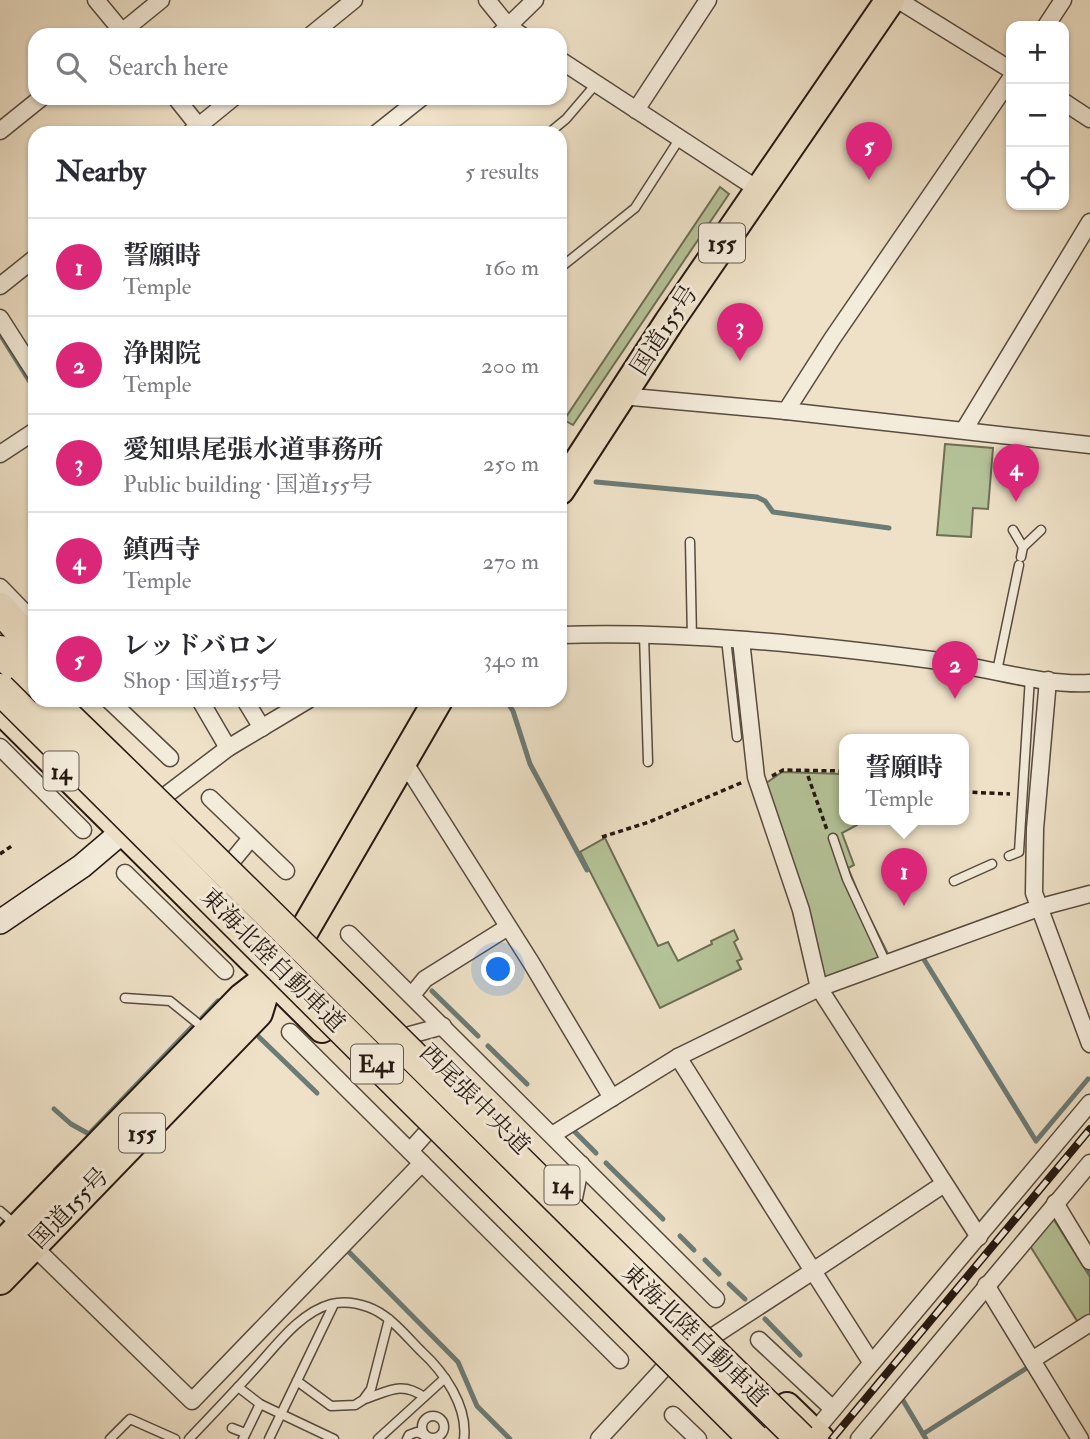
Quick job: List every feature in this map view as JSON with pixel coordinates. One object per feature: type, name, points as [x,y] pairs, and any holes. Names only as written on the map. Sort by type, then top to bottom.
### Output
[{"type":"highway","name":"国道155号","points":[[567,478],[759,190],[890,0]]},
{"type":"highway","points":[[24,613],[28,633]]},
{"type":"highway","points":[[0,651],[28,661]]},
{"type":"highway","name":"東海北陸自動車道","points":[[0,689],[123,823],[754,1439]]},
{"type":"highway","name":"東海北陸自動車道","points":[[57,707],[310,944],[456,1100],[812,1437]]},
{"type":"highway","points":[[85,707],[168,804],[310,944]]},
{"type":"highway","name":"国道155号","points":[[0,1280],[13,1233],[242,998],[310,944],[403,760],[434,707]]},
{"type":"highway","points":[[0,710],[123,823]]},
{"type":"highway","name":"国道155号","points":[[13,1233],[258,1013],[268,978]]},
{"type":"main road","points":[[0,630],[28,657]]},
{"type":"main road","name":"西尾張中央道","points":[[77,707],[233,860],[310,944],[410,1035],[715,1335],[812,1437]]},
{"type":"main road","name":"14","points":[[0,710],[10,745],[123,823],[194,922],[268,978],[419,1142],[665,1367],[737,1439]]},
{"type":"main road","points":[[0,922],[82,866],[123,823]]},
{"type":"street","points":[[96,0],[117,28]]},
{"type":"street","points":[[129,28],[161,0]]},
{"type":"street","points":[[320,28],[354,0]]},
{"type":"street","points":[[487,0],[507,28]]},
{"type":"street","points":[[513,28],[535,0]]},
{"type":"street","points":[[636,110],[708,0]]},
{"type":"street","points":[[898,0],[1006,67]]},
{"type":"street","points":[[1049,21],[1063,0]]},
{"type":"street","points":[[567,65],[759,190]]},
{"type":"street","points":[[786,411],[1007,84]]},
{"type":"street","points":[[0,131],[32,105]]},
{"type":"street","points":[[181,105],[195,126]]},
{"type":"street","points":[[203,126],[226,105]]},
{"type":"street","points":[[386,126],[412,105]]},
{"type":"street","points":[[1069,105],[1090,118]]},
{"type":"street","points":[[964,430],[1090,222]]},
{"type":"street","points":[[0,286],[28,264]]},
{"type":"street","points":[[0,318],[28,362]]},
{"type":"street","points":[[621,396],[1090,444]]},
{"type":"street","points":[[0,454],[28,436]]},
{"type":"street","points":[[0,587],[24,613]]},
{"type":"street","points":[[567,635],[644,635],[837,648],[1048,680],[1090,683]]},
{"type":"street","points":[[734,640],[757,781],[801,910],[819,988],[979,1237]]},
{"type":"street","points":[[1048,680],[1035,829],[1034,893],[1090,1044]]},
{"type":"street","points":[[116,707],[170,758]]},
{"type":"street","points":[[204,707],[228,748]]},
{"type":"street","points":[[249,707],[262,728]]},
{"type":"street","points":[[123,823],[228,748],[296,707]]},
{"type":"street","points":[[10,745],[83,830]]},
{"type":"street","points":[[403,760],[612,1098]]},
{"type":"street","points":[[210,798],[286,871]]},
{"type":"street","points":[[233,860],[251,838]]},
{"type":"street","points":[[125,873],[194,922],[225,971]]},
{"type":"street","points":[[552,1135],[678,1057],[819,988],[1041,907],[1090,894]]},
{"type":"street","points":[[412,995],[425,979],[508,928]]},
{"type":"street","points":[[349,934],[716,1299]]},
{"type":"street","points":[[410,1035],[443,1026]]},
{"type":"street","points":[[290,1032],[419,1142],[422,1163],[621,1360]]},
{"type":"street","points":[[678,1057],[871,1362]]},
{"type":"street","points":[[812,1437],[871,1362],[1090,1103]]},
{"type":"street","points":[[13,1233],[192,1401],[422,1163]]},
{"type":"street","points":[[859,1439],[1090,1163]]},
{"type":"street","points":[[575,1198],[581,1164]]},
{"type":"street","points":[[715,1335],[944,1184]]},
{"type":"street","points":[[1055,1203],[1090,1261]]},
{"type":"street","points":[[986,1285],[1080,1439]]},
{"type":"street","points":[[1032,1360],[1090,1323]]},
{"type":"street","points":[[759,1340],[833,1409]]},
{"type":"street","points":[[599,1439],[665,1367]]},
{"type":"street","points":[[673,1415],[698,1439]]},
{"type":"lane","points":[[558,126],[596,84]]},
{"type":"lane","points":[[567,262],[635,208],[680,138]]},
{"type":"lane","points":[[1013,530],[1021,556]]},
{"type":"lane","points":[[997,671],[1021,556],[1041,530]]},
{"type":"lane","points":[[690,542],[692,638]]},
{"type":"lane","points":[[644,635],[648,762]]},
{"type":"lane","points":[[734,640],[737,737]]},
{"type":"lane","points":[[1009,856],[1019,852],[1030,677]]},
{"type":"lane","points":[[833,838],[847,879],[886,963]]},
{"type":"lane","points":[[954,881],[992,864]]},
{"type":"lane","points":[[125,998],[170,1001],[208,1032]]},
{"type":"lane","points":[[269,1439],[334,1304]]},
{"type":"lane","points":[[189,1439],[295,1327],[317,1311],[334,1304],[369,1307],[389,1319],[432,1361],[445,1378],[462,1416],[464,1439]]},
{"type":"lane","points":[[363,1400],[371,1389],[389,1319]]},
{"type":"lane","points":[[378,1439],[445,1378]]},
{"type":"lane","points":[[297,1381],[331,1406],[355,1405],[402,1387],[412,1388],[424,1397]]},
{"type":"lane","points":[[238,1387],[260,1404],[318,1436],[334,1439]]},
{"type":"lane","points":[[232,1428],[244,1436],[260,1404]]},
{"type":"lane","points":[[110,1439],[130,1419],[175,1439]]},
{"type":"lane","points":[[407,1439],[409,1435],[417,1432],[426,1439]]},
{"type":"path","points":[[601,837],[649,822],[783,770],[839,771]]},
{"type":"path","points":[[808,776],[828,834],[833,838]]},
{"type":"path","points":[[969,792],[1023,794]]},
{"type":"path","points":[[0,854],[13,845]]},
{"type":"green space","points":[[720,187],[729,194],[573,425],[567,422],[567,416]]},
{"type":"green space","points":[[945,444],[993,448],[988,509],[973,508],[971,537],[937,535]]},
{"type":"green space","points":[[782,772],[839,774],[839,825],[857,825],[842,833],[854,865],[848,868],[890,958],[821,982],[762,786]]},
{"type":"green space","points":[[605,838],[658,946],[668,942],[678,961],[734,930],[738,939],[734,942],[742,959],[737,961],[741,969],[660,1008],[580,852]]},
{"type":"green space","points":[[1051,1215],[1090,1277],[1090,1317],[1079,1324],[1027,1241]]},
{"type":"waterway","points":[[0,334],[28,379]]},
{"type":"waterway","points":[[596,482],[757,497],[765,501],[773,512],[889,528]]},
{"type":"waterway","points":[[510,707],[530,764],[587,870]]},
{"type":"waterway","points":[[923,958],[1036,1141],[1088,1079]]},
{"type":"waterway","points":[[432,991],[478,1036]]},
{"type":"waterway","points":[[202,1018],[218,1001]]},
{"type":"waterway","points":[[54,1109],[71,1124],[89,1134],[192,1027]]},
{"type":"waterway","points":[[259,1037],[317,1093]]},
{"type":"waterway","points":[[488,1046],[527,1084]]},
{"type":"waterway","points":[[575,1132],[596,1153]]},
{"type":"waterway","points":[[55,1170],[72,1153]]},
{"type":"waterway","points":[[606,1163],[663,1219]]},
{"type":"waterway","points":[[680,1236],[694,1250]]},
{"type":"waterway","points":[[347,1250],[458,1362],[477,1406],[510,1439]]},
{"type":"waterway","points":[[705,1260],[719,1274]]},
{"type":"waterway","points":[[1084,1262],[1090,1273]]},
{"type":"waterway","points":[[729,1284],[745,1299]]},
{"type":"waterway","points":[[765,1319],[800,1355]]},
{"type":"waterway","points":[[923,1434],[1030,1366]]},
{"type":"waterway","points":[[901,1397],[926,1439]]},
{"type":"railway","points":[[832,1439],[1090,1129]]},
{"type":"place","name":"レッドバロン","points":[[869,180]]},
{"type":"place","name":"愛知県尾張水道事務所","points":[[740,361]]},
{"type":"place","name":"鎮西寺","points":[[1016,502]]},
{"type":"place","name":"浄閑院","points":[[955,699]]},
{"type":"place","name":"誓願時","points":[[904,906]]}]
